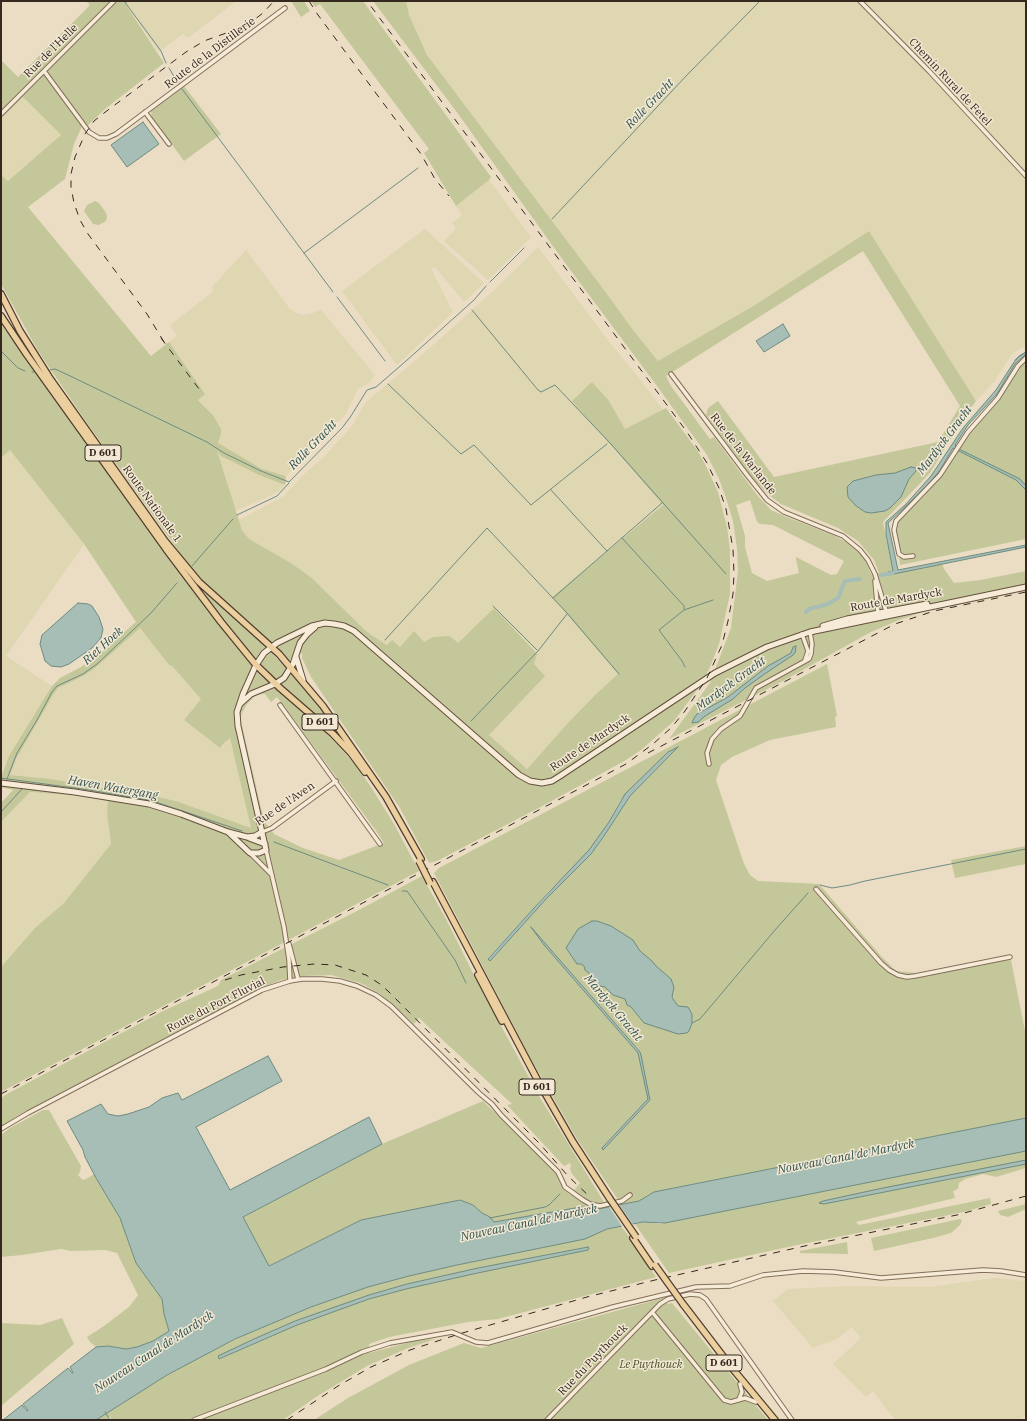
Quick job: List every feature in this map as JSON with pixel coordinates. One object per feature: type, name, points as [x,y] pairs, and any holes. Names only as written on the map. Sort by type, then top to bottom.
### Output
[{"type":"main road","name":"Route Nationale 1","points":[[1,294],[22,335],[49,377],[170,547],[191,574],[205,588],[271,647]]},
{"type":"main road","name":"Route Nationale 1","points":[[1,316],[27,355],[166,549],[220,622],[256,665]]},
{"type":"main road","name":"Route de Mardyck","points":[[266,847],[238,723],[237,712],[242,696],[262,655],[271,647],[304,629],[320,624],[336,624],[354,631],[519,775],[530,782],[540,783],[550,782],[686,691],[723,668],[762,649],[838,622],[1026,587]]},
{"type":"main road","points":[[239,705],[251,694],[275,684],[284,678],[291,667],[296,656],[298,646],[303,638],[320,624]]},
{"type":"main road","name":"D 601","points":[[271,647],[291,667],[331,716],[383,792],[401,822],[420,860]]},
{"type":"main road","points":[[296,656],[303,681]]},
{"type":"main road","name":"D 601","points":[[256,665],[275,684],[326,728],[355,759],[388,806],[432,882],[532,1077],[566,1136],[634,1238],[706,1340],[770,1420]]},
{"type":"main road","name":"Rue de l'Aven","points":[[1,783],[79,792],[149,804],[228,832],[244,836],[253,837],[262,832]]},
{"type":"main road","name":"Rue de l'Aven","points":[[228,832],[250,853]]},
{"type":"main road","name":"Rue de l'Aven","points":[[244,836],[266,847]]},
{"type":"main road","points":[[250,853],[257,854],[266,847]]},
{"type":"main road","name":"D 601","points":[[682,1304],[775,1420]]},
{"type":"street","name":"Rue de l'Helle","points":[[1,114],[114,1]]},
{"type":"street","name":"Chemin Rural de Fetel","points":[[860,1],[1026,176]]},
{"type":"street","name":"Route de la Distillerie","points":[[44,71],[88,130],[95,136],[103,139],[111,136],[145,112],[285,8]]},
{"type":"street","points":[[145,112],[169,144]]},
{"type":"street","points":[[913,556],[904,557],[899,554],[894,530],[895,523],[933,484],[973,426],[999,396],[1018,366],[1026,358]]},
{"type":"street","name":"Rue de la Warlande","points":[[671,374],[750,480],[767,500],[784,512],[831,530],[848,539],[864,555],[878,582],[887,614]]},
{"type":"street","name":"Rue de la Warlande","points":[[872,568],[877,589],[876,605],[879,615]]},
{"type":"street","points":[[709,764],[707,753],[712,739],[721,729],[740,716],[756,688],[808,660],[811,654],[812,641],[810,632]]},
{"type":"street","points":[[802,634],[808,651],[807,659],[802,664]]},
{"type":"street","points":[[280,705],[380,844]]},
{"type":"street","name":"Rue de l'Aven","points":[[262,832],[274,826],[336,781]]},
{"type":"street","points":[[266,847],[284,927],[298,979]]},
{"type":"street","points":[[250,853],[272,875]]},
{"type":"street","points":[[816,889],[881,963],[898,975],[915,976],[1010,957]]},
{"type":"street","points":[[284,927],[289,960],[290,981]]},
{"type":"street","name":"Route du Port Fluvial","points":[[1,1129],[28,1113],[254,994],[274,985],[298,979],[322,979],[340,981],[363,989],[384,1001],[408,1021],[474,1088],[492,1104],[555,1170],[560,1176],[565,1187],[590,1204],[600,1206],[621,1202],[630,1195]]},
{"type":"street","points":[[194,1420],[326,1369],[359,1353],[390,1343],[452,1332],[476,1342],[485,1343],[618,1305],[696,1286],[730,1286],[763,1275],[802,1271],[830,1272],[878,1278],[983,1270],[1026,1275]]},
{"type":"street","name":"Rue du Puythouck","points":[[547,1420],[664,1301],[674,1297],[692,1294],[700,1295],[706,1299],[792,1420]]},
{"type":"street","points":[[652,1312],[723,1399],[729,1402],[747,1398],[756,1402]]},
{"type":"street","points":[[738,1400],[742,1392],[740,1384]]},
{"type":"shaded area","points":[[129,1],[236,1],[188,38],[183,34],[159,52],[126,5]]},
{"type":"shaded area","points":[[406,1],[1026,1],[1026,345],[1012,354],[994,382],[976,401],[869,231],[755,305],[658,361],[633,330],[427,55],[409,15]]},
{"type":"shaded area","points":[[23,97],[61,135],[8,181],[1,175],[1,119]]},
{"type":"shaded area","points":[[489,180],[531,237],[488,280],[444,241],[456,229],[452,223],[462,215],[456,206]]},
{"type":"shaded area","points":[[425,229],[484,283],[464,302],[435,267],[431,269],[453,312],[397,365],[342,291]]},
{"type":"shaded area","points":[[538,247],[610,343],[663,410],[625,429],[609,401],[609,445],[663,505],[552,597],[618,674],[567,724],[527,769],[489,735],[533,664],[494,608],[458,643],[433,637],[424,642],[400,647],[388,645],[367,632],[312,578],[291,563],[249,539],[242,530],[239,520],[284,496],[307,471],[322,459],[352,426],[366,402],[423,354],[490,294]]},
{"type":"shaded area","points":[[246,250],[290,309],[303,315],[321,310],[375,375],[369,383],[358,389],[345,415],[286,476],[262,469],[218,443],[221,429],[213,415],[198,399],[205,394],[169,342],[177,336],[170,325],[214,291],[212,287]]},
{"type":"shaded area","points":[[10,450],[84,544],[6,656],[52,686],[3,768],[1,774],[1,458]]},
{"type":"shaded area","points":[[216,450],[221,456],[259,475],[285,485],[279,491],[268,497],[235,511]]},
{"type":"shaded area","points":[[140,628],[169,665],[172,666],[201,699],[184,720],[220,748],[230,737],[251,828],[179,802],[163,798],[51,779],[9,775],[16,759],[58,688],[94,669]]},
{"type":"shaded area","points":[[30,792],[81,796],[109,801],[107,814],[111,845],[64,903],[36,927],[3,966],[1,963],[1,860],[3,858],[1,855],[1,822]]},
{"type":"shaded area","points":[[994,1278],[1026,1281],[1026,1415],[1020,1420],[895,1420],[873,1391],[866,1397],[833,1364],[861,1338],[852,1327],[837,1339],[813,1348],[773,1301],[788,1289],[848,1286],[930,1287]]},
{"type":"green space","points":[[86,1],[129,1],[126,5],[164,63],[105,109],[84,129],[82,126],[74,144],[65,179],[28,207],[151,356],[169,342],[205,394],[198,400],[213,415],[221,429],[218,443],[262,469],[286,476],[285,485],[259,475],[221,456],[217,451],[242,530],[249,539],[291,563],[312,578],[367,632],[387,645],[392,640],[400,647],[414,631],[424,642],[433,637],[450,636],[458,643],[494,608],[537,654],[534,664],[545,676],[489,735],[527,769],[567,724],[618,674],[552,597],[663,505],[572,401],[592,382],[609,401],[625,429],[666,408],[697,450],[718,492],[727,527],[730,550],[730,594],[719,644],[710,667],[700,686],[674,721],[641,750],[626,760],[548,803],[437,861],[429,863],[400,808],[311,677],[302,658],[302,653],[290,660],[281,653],[207,586],[187,563],[85,420],[38,351],[1,284],[1,175],[8,181],[61,135],[23,97],[1,119],[1,60],[18,77],[90,5]]},
{"type":"green space","points":[[291,1],[304,1],[310,11],[301,17]]},
{"type":"green space","points":[[311,1],[363,1],[491,177],[489,180],[456,206],[424,153],[429,149],[320,4],[315,7]]},
{"type":"green space","points":[[373,1],[406,1],[409,15],[427,55],[633,330],[658,361],[755,305],[869,231],[976,401],[960,423],[930,473],[883,522],[893,571],[888,572],[889,575],[942,564],[954,583],[981,580],[1026,571],[1026,591],[926,611],[899,620],[871,632],[783,681],[669,739],[710,683],[731,628],[738,571],[737,548],[733,521],[726,498],[719,479],[707,455],[560,256],[456,111]],"holes":[[[863,251],[960,406],[938,442],[774,477],[718,401],[708,408],[706,415],[754,480],[769,495],[781,504],[838,528],[858,541],[874,560],[879,573],[871,574],[865,560],[855,547],[833,535],[771,510],[757,495],[714,437],[710,439],[671,386],[666,376]],[[750,500],[757,522],[760,524],[773,525],[844,561],[837,574],[831,575],[796,557],[799,573],[767,581],[752,573],[745,547],[745,536],[736,505]]]},
{"type":"green space","points":[[184,86],[221,134],[184,161],[152,117],[151,111]]},
{"type":"green space","points":[[95,201],[99,203],[107,217],[106,221],[99,225],[93,224],[84,211],[87,205]]},
{"type":"green space","points":[[1,324],[179,571],[243,655],[258,673],[331,738],[354,763],[394,824],[419,871],[1,1092],[1,967],[36,927],[64,903],[111,844],[107,814],[108,801],[81,796],[30,792],[1,822],[1,803],[13,790],[1,787],[1,774],[9,756],[52,686],[60,678],[94,658],[136,622],[84,544],[10,450],[1,458]],"holes":[[[140,628],[169,665],[172,666],[201,699],[184,720],[220,748],[230,738],[251,828],[179,802],[163,798],[51,779],[10,775],[16,759],[58,688],[94,669]],[[265,694],[271,702],[277,697],[384,843],[339,860],[303,848],[274,834],[264,821],[240,717],[247,704],[255,696]]]},
{"type":"green space","points":[[1026,361],[1026,539],[900,565],[896,528],[897,522],[924,496],[946,470],[975,426],[1016,371]]},
{"type":"green space","points":[[203,589],[264,645],[291,673],[326,711],[344,740],[342,741],[328,725],[291,694],[252,655],[227,626],[209,601]]},
{"type":"green space","points":[[827,664],[837,716],[835,717],[836,727],[770,740],[732,757],[721,765],[716,780],[744,864],[750,875],[758,881],[819,884],[881,956],[896,971],[917,973],[1010,955],[1026,1036],[1026,1118],[654,1192],[639,1201],[621,1204],[577,1139],[532,1061],[434,873],[439,868]],"holes":[[[677,748],[630,796],[591,854],[547,898],[490,961],[488,958],[550,890],[571,871],[593,846],[609,822],[620,801]],[[531,927],[640,1052],[650,1100],[607,1145],[602,1148],[648,1100],[638,1053],[544,945]]]},
{"type":"green space","points":[[1026,846],[1026,864],[955,878],[951,860]]},
{"type":"green space","points":[[422,876],[539,1096],[607,1207],[597,1209],[581,1207],[494,1222],[490,1217],[482,1213],[473,1205],[460,1200],[361,1220],[268,1266],[243,1217],[382,1144],[483,1101],[556,1173],[562,1187],[570,1195],[580,1183],[572,1174],[570,1163],[564,1166],[507,1105],[512,1104],[419,1018],[414,1024],[379,993],[360,983],[331,975],[304,976],[281,980],[257,990],[17,1116],[1,1127],[1,1098],[7,1094],[163,1011],[218,986],[221,980],[357,911]]},
{"type":"green space","points":[[43,1110],[49,1110],[81,1166],[78,1175],[83,1180],[94,1174],[120,1218],[136,1263],[162,1299],[164,1314],[169,1331],[153,1341],[137,1347],[126,1349],[108,1346],[96,1347],[87,1337],[129,1307],[138,1295],[117,1253],[105,1250],[71,1251],[61,1249],[1,1257],[1,1135],[10,1128]]},
{"type":"green space","points":[[1026,1151],[1026,1160],[823,1201],[824,1204],[1026,1164],[1026,1168],[996,1177],[983,1174],[965,1179],[959,1183],[958,1189],[953,1191],[955,1198],[856,1222],[859,1225],[990,1198],[991,1204],[964,1212],[797,1245],[669,1273],[635,1224],[646,1222],[660,1224]]},
{"type":"green space","points":[[1026,1204],[1026,1209],[1008,1217],[1000,1215],[998,1211]]},
{"type":"green space","points":[[960,1219],[962,1220],[960,1225],[951,1233],[874,1251],[871,1238]]},
{"type":"green space","points":[[620,1226],[625,1231],[656,1277],[498,1319],[468,1322],[389,1337],[369,1344],[369,1353],[418,1340],[436,1339],[408,1348],[367,1366],[316,1397],[283,1420],[112,1420],[110,1417],[108,1418],[109,1420],[96,1420],[145,1388],[193,1360],[255,1330],[311,1307],[368,1287],[409,1276],[585,1239],[600,1231]],"holes":[[[587,1247],[589,1248],[588,1250],[473,1274],[369,1299],[297,1325],[220,1359],[218,1357],[295,1321],[369,1295],[407,1284],[478,1268]]]},
{"type":"green space","points":[[847,1242],[848,1254],[800,1253],[800,1251]]},
{"type":"green space","name":"Le Puythouck","points":[[663,1298],[668,1304],[672,1303],[768,1420],[314,1420],[348,1398],[409,1365],[464,1343],[481,1348]]},
{"type":"green space","points":[[62,1318],[74,1344],[1,1406],[1,1323],[40,1325]]},
{"type":"water","points":[[143,122],[159,144],[127,167],[111,145]]},
{"type":"water","points":[[783,324],[790,336],[764,352],[756,341]]},
{"type":"water","points":[[1026,352],[1026,354],[1015,364],[997,394],[968,425],[955,445],[959,449],[1020,479],[1026,486],[1026,490],[1016,480],[953,448],[940,470],[928,485],[888,523],[898,570],[1026,545],[1026,547],[889,575],[888,572],[893,571],[886,534],[886,522],[906,504],[931,476],[963,428],[996,390],[1016,359]]},
{"type":"water","points":[[911,467],[916,468],[916,471],[909,479],[901,497],[885,511],[871,513],[865,512],[855,505],[848,497],[847,487],[853,481],[876,475],[895,473]]},
{"type":"water","points":[[78,603],[92,606],[99,617],[103,629],[101,638],[92,648],[69,664],[61,667],[51,666],[45,661],[40,644],[42,635]]},
{"type":"water","points":[[796,646],[795,653],[793,655],[745,688],[733,699],[698,722],[692,723],[697,714],[728,697],[768,666],[791,653],[793,647]]},
{"type":"water","points":[[678,747],[630,796],[591,854],[547,898],[490,961],[488,959],[589,850],[609,822],[625,794],[668,752]]},
{"type":"water","points":[[592,921],[597,921],[611,926],[633,940],[640,951],[671,979],[674,987],[673,999],[678,1006],[688,1007],[692,1014],[692,1023],[687,1033],[678,1034],[644,1023],[631,1007],[627,1005],[625,999],[613,995],[605,987],[600,986],[591,978],[584,966],[577,964],[566,948],[578,929]]},
{"type":"water","points":[[531,927],[641,1055],[650,1100],[603,1150],[602,1148],[648,1099],[638,1053],[544,945]]},
{"type":"water","name":"Nouveau Canal de Mardyck","points":[[268,1056],[282,1081],[196,1127],[230,1190],[369,1117],[382,1144],[243,1217],[269,1266],[361,1220],[460,1200],[473,1205],[482,1213],[490,1217],[494,1222],[581,1207],[598,1209],[639,1201],[654,1192],[1026,1118],[1026,1151],[665,1223],[643,1222],[607,1229],[585,1239],[409,1276],[368,1287],[311,1307],[235,1339],[167,1375],[96,1420],[3,1420],[22,1405],[27,1411],[28,1410],[23,1404],[68,1368],[73,1373],[70,1367],[96,1347],[108,1346],[126,1349],[137,1347],[153,1341],[169,1331],[164,1314],[162,1299],[136,1263],[120,1218],[96,1178],[67,1121],[101,1104],[108,1114],[118,1116],[149,1107],[162,1098],[178,1093],[182,1100]]},
{"type":"water","points":[[1026,1160],[1026,1164],[824,1204],[819,1203],[883,1188]]},
{"type":"water","points":[[588,1247],[588,1250],[473,1274],[369,1299],[297,1325],[219,1359],[218,1356],[295,1321],[369,1295],[407,1284],[478,1268]]},
{"type":"pier","points":[[618,1203],[634,1226],[623,1228],[608,1205]]},
{"type":"waterway","points":[[124,1],[161,51],[166,63]]},
{"type":"waterway","name":"Rolle Gracht","points":[[552,219],[687,75],[760,1]]},
{"type":"waterway","points":[[169,68],[178,83]]},
{"type":"waterway","points":[[182,89],[333,292]]},
{"type":"waterway","points":[[304,253],[418,168]]},
{"type":"waterway","name":"Rolle Gracht","points":[[490,282],[524,248]]},
{"type":"waterway","name":"Rolle Gracht","points":[[50,370],[55,369],[66,374],[207,442],[224,453],[261,471],[289,482],[342,428],[367,390],[376,387],[406,361],[474,300],[486,286]]},
{"type":"waterway","points":[[337,297],[385,361]]},
{"type":"waterway","points":[[472,310],[538,390],[541,392],[555,385],[610,443],[726,574]]},
{"type":"waterway","name":"Rolle Gracht","points":[[1,351],[18,368],[25,371]]},
{"type":"waterway","name":"Mardyck Gracht","points":[[1016,360],[1019,356],[1026,352]]},
{"type":"waterway","points":[[388,384],[461,454],[474,445],[531,505],[607,444]]},
{"type":"waterway","name":"Riet Hoek","points":[[237,515],[277,496],[289,483]]},
{"type":"waterway","points":[[551,490],[607,551]]},
{"type":"waterway","points":[[553,598],[662,503]]},
{"type":"waterway","name":"Riet Hoek","points":[[192,566],[233,519]]},
{"type":"waterway","points":[[385,640],[487,528],[567,613],[619,674]]},
{"type":"waterway","points":[[622,538],[684,606],[684,609]]},
{"type":"waterway","name":"Mardyck Gracht","points":[[881,575],[893,573]]},
{"type":"waterway","name":"Mardyck Gracht","points":[[806,612],[809,609],[828,604],[838,598],[845,581],[860,579]]},
{"type":"waterway","name":"Riet Hoek","points":[[7,779],[17,753],[52,692],[57,686],[83,674],[97,664],[151,613],[177,583]]},
{"type":"waterway","points":[[685,667],[659,630],[684,610],[713,600]]},
{"type":"waterway","points":[[493,606],[537,650]]},
{"type":"waterway","points":[[471,721],[538,651],[567,614]]},
{"type":"waterway","name":"Haven Watergang","points":[[1,778],[89,790],[153,801],[242,831]]},
{"type":"waterway","points":[[1,812],[22,789]]},
{"type":"waterway","name":"Haven Watergang","points":[[274,842],[388,885]]},
{"type":"waterway","points":[[820,885],[832,888],[850,885],[1026,849]]},
{"type":"waterway","name":"Haven Watergang","points":[[402,891],[407,891],[455,960],[466,983]]},
{"type":"waterway","points":[[692,1023],[700,1019],[808,893]]},
{"type":"waterway","name":"Mardyck Gracht","points":[[490,1218],[545,1207],[560,1194]]},
{"type":"waterway","points":[[105,1412],[110,1420]]},
{"type":"railway","points":[[164,342],[147,314],[88,234],[80,220],[74,203],[71,187],[71,174],[75,157],[85,134],[94,121],[104,113],[186,52],[204,41],[246,26],[263,13],[274,1]]},
{"type":"railway","points":[[309,1],[421,154],[435,179],[449,196]]},
{"type":"railway","points":[[1,1094],[626,764],[653,744],[671,728],[685,711],[707,678],[722,645],[733,594],[733,549],[726,509],[719,488],[707,463],[687,432],[367,1]]},
{"type":"railway","points":[[161,338],[202,393]]},
{"type":"railway","points":[[648,753],[895,624],[934,611],[1026,592]]},
{"type":"railway","points":[[225,980],[241,975],[283,967],[314,964],[335,965],[366,975],[388,991],[540,1144],[568,1176],[591,1198]]},
{"type":"railway","points":[[287,1420],[338,1386],[371,1367],[410,1350],[459,1334],[587,1297],[655,1280],[809,1245],[957,1215],[1026,1196]]}]
